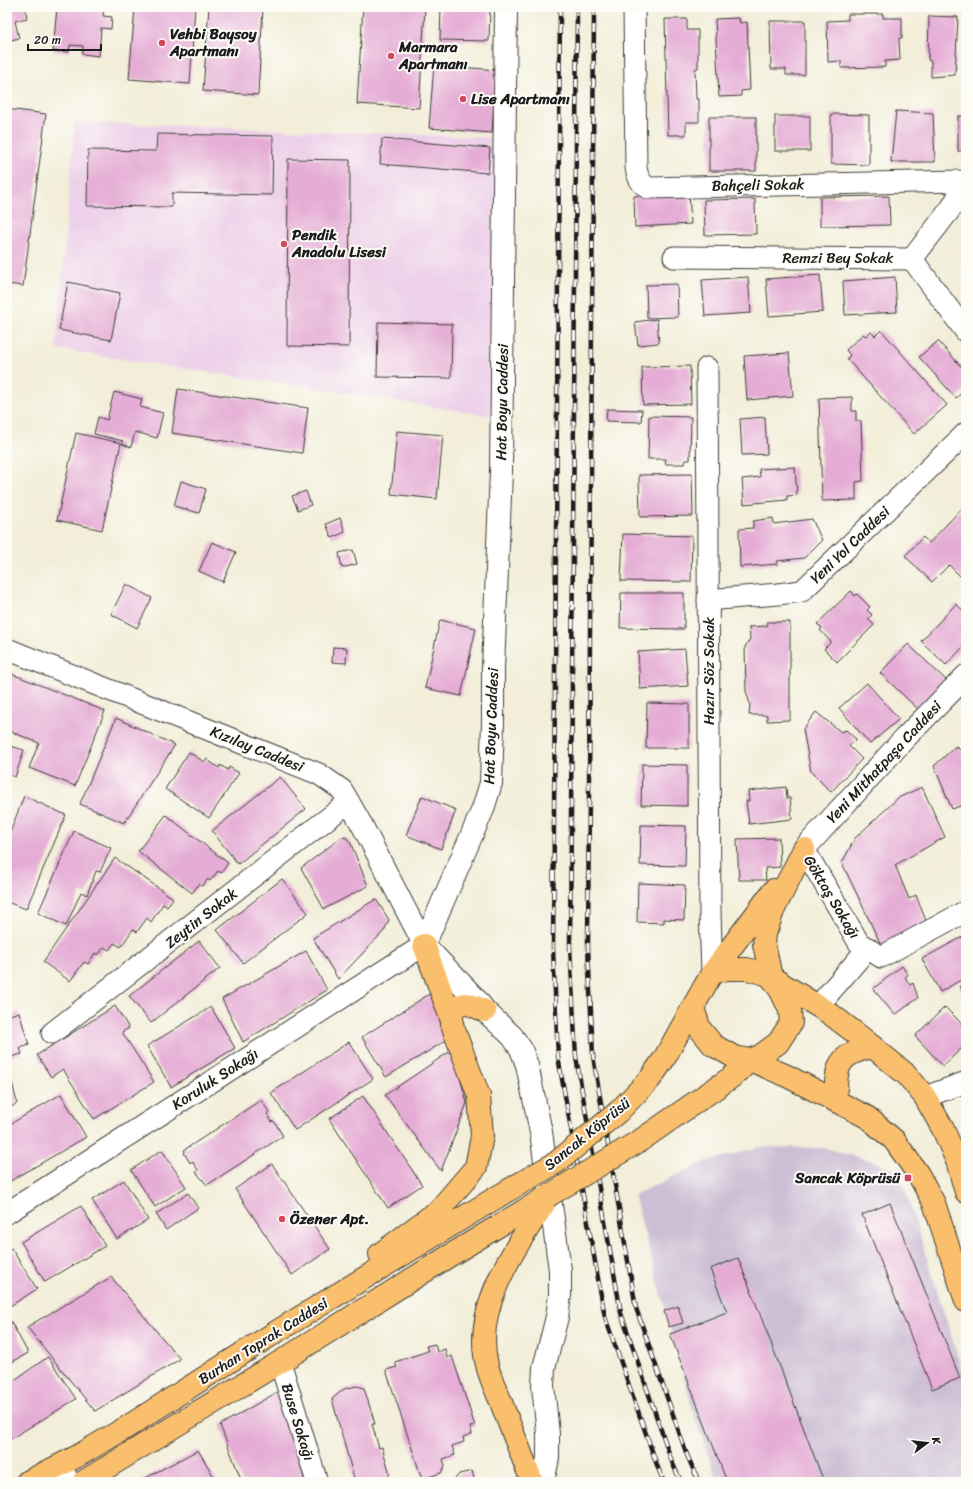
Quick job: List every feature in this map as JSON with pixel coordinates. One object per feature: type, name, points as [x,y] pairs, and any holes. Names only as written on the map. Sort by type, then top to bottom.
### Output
[{"type":"main road","points":[[750,1060],[760,1056],[778,1043],[791,1023],[790,1010],[781,991],[771,977],[764,944],[765,934],[773,911],[804,850]]},
{"type":"main road","name":"Sancak Köprüsü","points":[[497,1197],[557,1162],[618,1112],[650,1079],[664,1059],[712,973],[804,850]]},
{"type":"main road","points":[[276,1332],[439,1210],[476,1167],[482,1136],[479,1096],[424,945]]},
{"type":"main road","points":[[712,973],[727,969],[747,969],[766,974],[836,1018],[907,1075],[925,1096],[943,1128],[957,1161],[966,1192]]},
{"type":"main road","points":[[451,1018],[452,1010],[463,1003],[485,1011]]},
{"type":"main road","points":[[693,1008],[700,1029],[713,1045],[734,1057],[750,1060],[785,1075],[867,1117],[894,1140],[918,1174],[934,1203],[966,1301]]},
{"type":"main road","points":[[836,1101],[835,1083],[839,1066],[846,1056],[857,1050],[873,1047]]},
{"type":"main road","name":"Sancak Köprüsü","points":[[548,1196],[641,1140],[736,1074],[750,1060]]},
{"type":"main road","points":[[532,1482],[486,1366],[484,1344],[486,1324],[493,1293],[508,1259],[548,1196]]},
{"type":"main road","name":"Burhan Toprak Caddesi","points":[[83,1482],[548,1196]]},
{"type":"main road","name":"Burhan Toprak Caddesi","points":[[27,1482],[64,1473],[76,1457],[127,1427],[276,1332],[497,1197]]},
{"type":"street","name":"Hat Boyu Caddesi","points":[[424,945],[483,809],[490,782],[501,471],[506,7]]},
{"type":"street","name":"Bahçeli Sokak","points":[[634,7],[636,166],[638,178],[644,186],[648,188],[959,181],[961,191],[952,207],[912,259]]},
{"type":"street","name":"Remzi Bey Sokak","points":[[674,257],[912,259],[966,332]]},
{"type":"street","name":"Hazır Söz Sokak","points":[[707,368],[712,973]]},
{"type":"street","name":"Yeni Yol Caddesi","points":[[708,600],[802,591],[966,433]]},
{"type":"street","name":"Kızılay Caddesi","points":[[7,649],[319,774],[342,790],[364,827],[424,945]]},
{"type":"street","name":"Yeni Mithatpaşa Caddesi","points":[[804,850],[904,739],[966,676]]},
{"type":"street","name":"Zeytin Sokak","points":[[52,1033],[349,802]]},
{"type":"street","name":"Göktaş Sokağı","points":[[804,850],[860,943],[882,956],[966,911]]},
{"type":"street","points":[[424,945],[474,997],[485,1011],[512,1036],[521,1049],[527,1065],[541,1132],[560,1270],[560,1295],[557,1317],[544,1368],[543,1386],[548,1434],[548,1458],[542,1482]]},
{"type":"street","name":"Koruluk Sokağı","points":[[7,1214],[424,945]]},
{"type":"street","points":[[818,1006],[868,948]]},
{"type":"street","points":[[925,1096],[966,1082]]},
{"type":"street","name":"Buse Sokağı","points":[[280,1362],[317,1482]]},
{"type":"shaded area","name":"Pendik Anadolu Lisesi","points":[[75,122],[508,138],[494,416],[56,349]]},
{"type":"shaded area","points":[[760,1147],[825,1148],[872,1161],[900,1172],[966,1383],[966,1482],[718,1482],[696,1421],[634,1195],[705,1162]]},
{"type":"building","points":[[7,7],[25,7],[27,18],[15,21],[19,38],[7,41]]},
{"type":"building","points":[[57,7],[104,7],[103,16],[112,17],[111,29],[101,28],[99,56],[82,54],[83,46],[70,45],[69,52],[53,51]]},
{"type":"building","name":"Vehbi Baysoy Apartmanı","points":[[135,7],[195,7],[190,84],[129,79]]},
{"type":"building","points":[[209,7],[263,7],[258,95],[203,91]]},
{"type":"building","name":"Marmara Apartmanı","points":[[363,7],[425,7],[419,108],[357,104]]},
{"type":"building","points":[[441,7],[490,7],[489,41],[440,40]]},
{"type":"building","points":[[848,14],[883,14],[883,18],[902,18],[902,38],[899,38],[900,60],[885,61],[885,67],[841,68],[841,61],[828,62],[827,21],[848,20]]},
{"type":"building","points":[[929,16],[958,17],[955,75],[931,77],[931,61],[928,60]]},
{"type":"building","points":[[739,18],[740,23],[747,22],[750,90],[741,91],[741,96],[719,97],[715,19]]},
{"type":"building","points":[[665,19],[687,19],[687,30],[698,30],[698,68],[695,69],[696,99],[699,99],[699,122],[686,122],[686,135],[668,135]]},
{"type":"building","points":[[770,21],[805,21],[805,75],[786,75],[786,69],[771,69]]},
{"type":"building","name":"Lise Apartmanı","points":[[434,65],[496,70],[492,133],[429,128]]},
{"type":"building","points":[[7,109],[46,114],[23,286],[7,284]]},
{"type":"building","points":[[896,111],[933,113],[935,162],[891,162]]},
{"type":"building","points":[[831,114],[869,115],[869,165],[831,164]]},
{"type":"building","points":[[775,116],[810,116],[810,151],[775,151]]},
{"type":"building","points":[[958,116],[966,116],[966,151],[958,151]]},
{"type":"building","points":[[709,117],[756,117],[756,171],[709,171]]},
{"type":"building","points":[[157,134],[273,136],[272,195],[172,193],[172,207],[87,206],[88,150],[156,151]]},
{"type":"building","points":[[382,139],[490,148],[488,173],[380,164]]},
{"type":"building","points":[[288,159],[350,160],[349,347],[287,346]]},
{"type":"building","points":[[689,193],[691,224],[635,227],[634,196]]},
{"type":"building","points":[[889,196],[890,225],[820,226],[820,197]]},
{"type":"building","points":[[755,199],[756,234],[705,235],[704,200]]},
{"type":"building","points":[[820,275],[823,312],[769,316],[766,279]]},
{"type":"building","points":[[748,277],[751,313],[705,316],[702,280]]},
{"type":"building","points":[[895,277],[897,312],[845,315],[843,281]]},
{"type":"building","points":[[68,282],[120,293],[111,340],[59,330]]},
{"type":"building","points":[[677,284],[678,317],[647,318],[646,285]]},
{"type":"building","points":[[657,319],[659,343],[638,345],[635,322]]},
{"type":"building","points":[[378,322],[452,324],[451,378],[377,377]]},
{"type":"building","points":[[881,330],[947,405],[914,434],[847,359],[850,355],[846,350],[863,334],[866,336],[871,332],[875,336]]},
{"type":"building","points":[[938,341],[966,372],[966,389],[956,398],[919,357]]},
{"type":"building","points":[[789,353],[793,396],[747,400],[744,356]]},
{"type":"building","points":[[690,366],[691,404],[643,405],[642,367]]},
{"type":"building","points":[[178,389],[308,408],[302,453],[172,433]]},
{"type":"building","points":[[114,392],[142,399],[140,407],[163,413],[157,438],[135,432],[131,447],[122,444],[123,441],[94,434],[98,417],[107,420]]},
{"type":"building","points":[[852,397],[852,411],[856,411],[856,421],[861,421],[863,481],[856,482],[856,500],[822,501],[819,398]]},
{"type":"building","points":[[607,409],[642,410],[641,422],[606,421]]},
{"type":"building","points":[[649,416],[691,417],[690,460],[685,460],[684,464],[665,464],[666,459],[648,459]]},
{"type":"building","points":[[765,417],[767,454],[742,455],[740,419]]},
{"type":"building","points":[[397,431],[443,435],[437,499],[391,494]]},
{"type":"building","points":[[76,433],[121,443],[102,530],[57,520]]},
{"type":"building","points":[[795,467],[797,495],[787,496],[787,500],[744,504],[742,479],[760,477],[759,469]]},
{"type":"building","points":[[692,474],[693,516],[640,517],[639,475]]},
{"type":"building","points":[[181,481],[206,489],[199,513],[174,506]]},
{"type":"building","points":[[306,491],[311,505],[298,510],[292,496]]},
{"type":"building","points":[[966,504],[966,582],[949,565],[932,582],[905,556],[923,537],[929,543]]},
{"type":"building","points":[[340,518],[345,532],[332,538],[326,524]]},
{"type":"building","points":[[773,518],[774,524],[812,519],[822,540],[804,558],[777,561],[778,564],[740,567],[739,529],[753,528],[753,521]]},
{"type":"building","points":[[623,534],[692,536],[691,582],[621,581]]},
{"type":"building","points":[[212,542],[236,552],[223,582],[199,571]]},
{"type":"building","points":[[353,550],[357,564],[342,568],[339,553]]},
{"type":"building","points":[[126,584],[152,598],[137,628],[111,614]]},
{"type":"building","points":[[851,591],[855,596],[857,594],[870,607],[867,610],[872,615],[868,619],[874,625],[837,662],[824,649],[831,642],[820,630],[822,628],[817,624]]},
{"type":"building","points":[[621,593],[684,593],[684,629],[620,628]]},
{"type":"building","points":[[956,604],[966,613],[966,644],[946,665],[921,641]]},
{"type":"building","points":[[440,620],[476,628],[461,696],[425,688]]},
{"type":"building","points":[[767,622],[790,622],[790,720],[767,721],[767,715],[749,715],[750,704],[746,691],[745,647],[750,639],[749,627],[767,626]]},
{"type":"building","points":[[908,644],[947,681],[920,711],[880,673]]},
{"type":"building","points":[[333,647],[347,648],[346,663],[332,662]]},
{"type":"building","points":[[685,649],[688,686],[640,689],[638,652]]},
{"type":"building","points":[[7,672],[105,711],[75,786],[29,768],[39,743],[7,730]]},
{"type":"building","points":[[867,683],[899,719],[870,744],[839,708]]},
{"type":"building","points":[[647,703],[689,704],[689,748],[646,748]]},
{"type":"building","points":[[816,712],[841,732],[846,730],[856,739],[849,746],[862,759],[831,792],[811,772],[803,729]]},
{"type":"building","points":[[116,718],[175,745],[124,823],[80,804]]},
{"type":"building","points":[[7,745],[24,750],[15,777],[7,774]]},
{"type":"building","points":[[956,746],[966,756],[966,804],[952,809],[934,766]]},
{"type":"building","points":[[189,752],[204,762],[206,759],[219,768],[220,765],[228,770],[229,767],[239,773],[209,818],[165,789]]},
{"type":"building","points":[[642,764],[687,765],[687,806],[641,805]]},
{"type":"building","points":[[280,777],[306,809],[238,864],[212,831]]},
{"type":"building","points":[[786,787],[787,798],[790,798],[792,819],[749,824],[746,801],[749,801],[748,791]]},
{"type":"building","points":[[922,787],[945,837],[895,865],[909,899],[916,895],[928,926],[883,949],[842,863],[855,838],[898,798]]},
{"type":"building","points":[[24,796],[66,815],[26,909],[7,902],[7,840]]},
{"type":"building","points":[[422,796],[456,810],[441,849],[406,835]]},
{"type":"building","points":[[166,815],[228,863],[221,873],[218,871],[210,881],[208,879],[202,886],[199,884],[192,893],[138,851]]},
{"type":"building","points":[[641,825],[686,826],[685,866],[640,865]]},
{"type":"building","points":[[74,831],[111,848],[100,872],[96,871],[87,895],[81,892],[66,926],[38,913]]},
{"type":"building","points":[[342,837],[347,838],[351,844],[368,886],[324,909],[301,868]]},
{"type":"building","points":[[779,838],[780,867],[765,868],[766,880],[739,880],[737,839]]},
{"type":"building","points":[[115,858],[173,898],[167,907],[163,904],[151,922],[147,918],[137,932],[133,929],[121,947],[114,943],[109,950],[104,947],[98,955],[95,953],[88,964],[84,962],[70,981],[43,962]]},
{"type":"building","points":[[282,879],[308,913],[243,963],[217,930]]},
{"type":"building","points":[[638,883],[685,885],[684,920],[664,919],[664,923],[637,922]]},
{"type":"building","points":[[376,899],[389,920],[384,931],[338,979],[313,938]]},
{"type":"building","points":[[966,935],[966,977],[940,992],[922,959]]},
{"type":"building","points":[[199,941],[220,968],[151,1023],[129,996]]},
{"type":"building","points":[[306,951],[327,990],[243,1042],[222,999]]},
{"type":"building","points":[[902,966],[908,975],[905,977],[910,985],[913,983],[918,998],[895,1015],[873,989]]},
{"type":"building","points":[[966,983],[966,1003],[960,985]]},
{"type":"building","points":[[431,993],[450,1038],[386,1077],[362,1037]]},
{"type":"building","points":[[115,1006],[129,1028],[122,1032],[154,1082],[94,1119],[63,1069],[51,1077],[37,1055]]},
{"type":"building","points":[[211,1007],[235,1048],[171,1087],[147,1046]]},
{"type":"building","points":[[945,1007],[962,1024],[965,1045],[943,1066],[915,1036]]},
{"type":"building","points":[[19,1012],[29,1045],[20,1048],[22,1054],[7,1058],[7,1016]]},
{"type":"building","points":[[349,1042],[373,1079],[295,1130],[271,1093]]},
{"type":"building","points":[[452,1050],[467,1103],[441,1171],[385,1095]]},
{"type":"building","points":[[9,1070],[17,1103],[7,1110],[7,1071]]},
{"type":"building","points":[[61,1094],[86,1137],[7,1183],[7,1126]]},
{"type":"building","points":[[363,1096],[422,1185],[388,1208],[329,1119]]},
{"type":"building","points":[[261,1100],[269,1112],[267,1114],[272,1122],[274,1121],[283,1136],[207,1185],[196,1172],[198,1170],[192,1161],[190,1163],[184,1153],[184,1150]]},
{"type":"building","points":[[162,1150],[186,1187],[155,1207],[131,1170]]},
{"type":"building","name":"Özener Apt.","points":[[272,1164],[330,1249],[292,1275],[235,1189]]},
{"type":"building","points":[[124,1180],[148,1220],[117,1239],[92,1200]]},
{"type":"building","points":[[188,1193],[198,1208],[166,1230],[156,1214]]},
{"type":"building","points":[[890,1203],[960,1378],[932,1389],[862,1215]]},
{"type":"building","points":[[81,1206],[105,1246],[45,1282],[21,1242]]},
{"type":"building","points":[[11,1248],[37,1289],[7,1308],[7,1250]]},
{"type":"building","points":[[738,1258],[824,1482],[727,1482],[670,1334],[727,1312],[710,1269]]},
{"type":"building","points":[[111,1277],[180,1359],[95,1411],[27,1327]]},
{"type":"building","points":[[678,1306],[683,1323],[669,1327],[664,1311]]},
{"type":"building","points":[[10,1320],[28,1353],[7,1365],[7,1322]]},
{"type":"building","points":[[435,1344],[437,1352],[445,1349],[447,1358],[452,1356],[475,1426],[470,1427],[472,1434],[463,1437],[464,1442],[452,1446],[455,1455],[443,1459],[445,1466],[441,1473],[422,1479],[386,1370],[397,1367],[395,1362],[428,1351],[426,1346]]},
{"type":"building","points":[[48,1357],[76,1399],[7,1441],[7,1385]]},
{"type":"building","points":[[357,1386],[364,1388],[375,1424],[372,1424],[379,1448],[382,1447],[390,1474],[384,1482],[355,1482],[332,1399],[344,1389]]},
{"type":"building","points":[[281,1390],[305,1482],[242,1482],[220,1425]]},
{"type":"building","points":[[198,1450],[217,1482],[138,1482]]},
{"type":"building","points":[[472,1471],[475,1482],[453,1482],[459,1474]]},
{"type":"railway","points":[[560,7],[553,949],[558,1057],[605,1317],[664,1482]]},
{"type":"railway","points":[[577,7],[570,947],[576,1057],[621,1313],[672,1462],[681,1482]]},
{"type":"railway","points":[[594,7],[588,947],[593,1056],[636,1308],[687,1455],[699,1482]]},
{"type":"place","name":"Vehbi Baysoy Apartmanı","points":[[162,43]]},
{"type":"place","name":"Marmara Apartmanı","points":[[391,56]]},
{"type":"place","name":"Lise Apartmanı","points":[[463,99]]},
{"type":"place","name":"Pendik Anadolu Lisesi","points":[[284,244]]},
{"type":"place","name":"Sancak Köprüsü","points":[[908,1178]]},
{"type":"place","name":"Özener Apt.","points":[[282,1219]]}]
